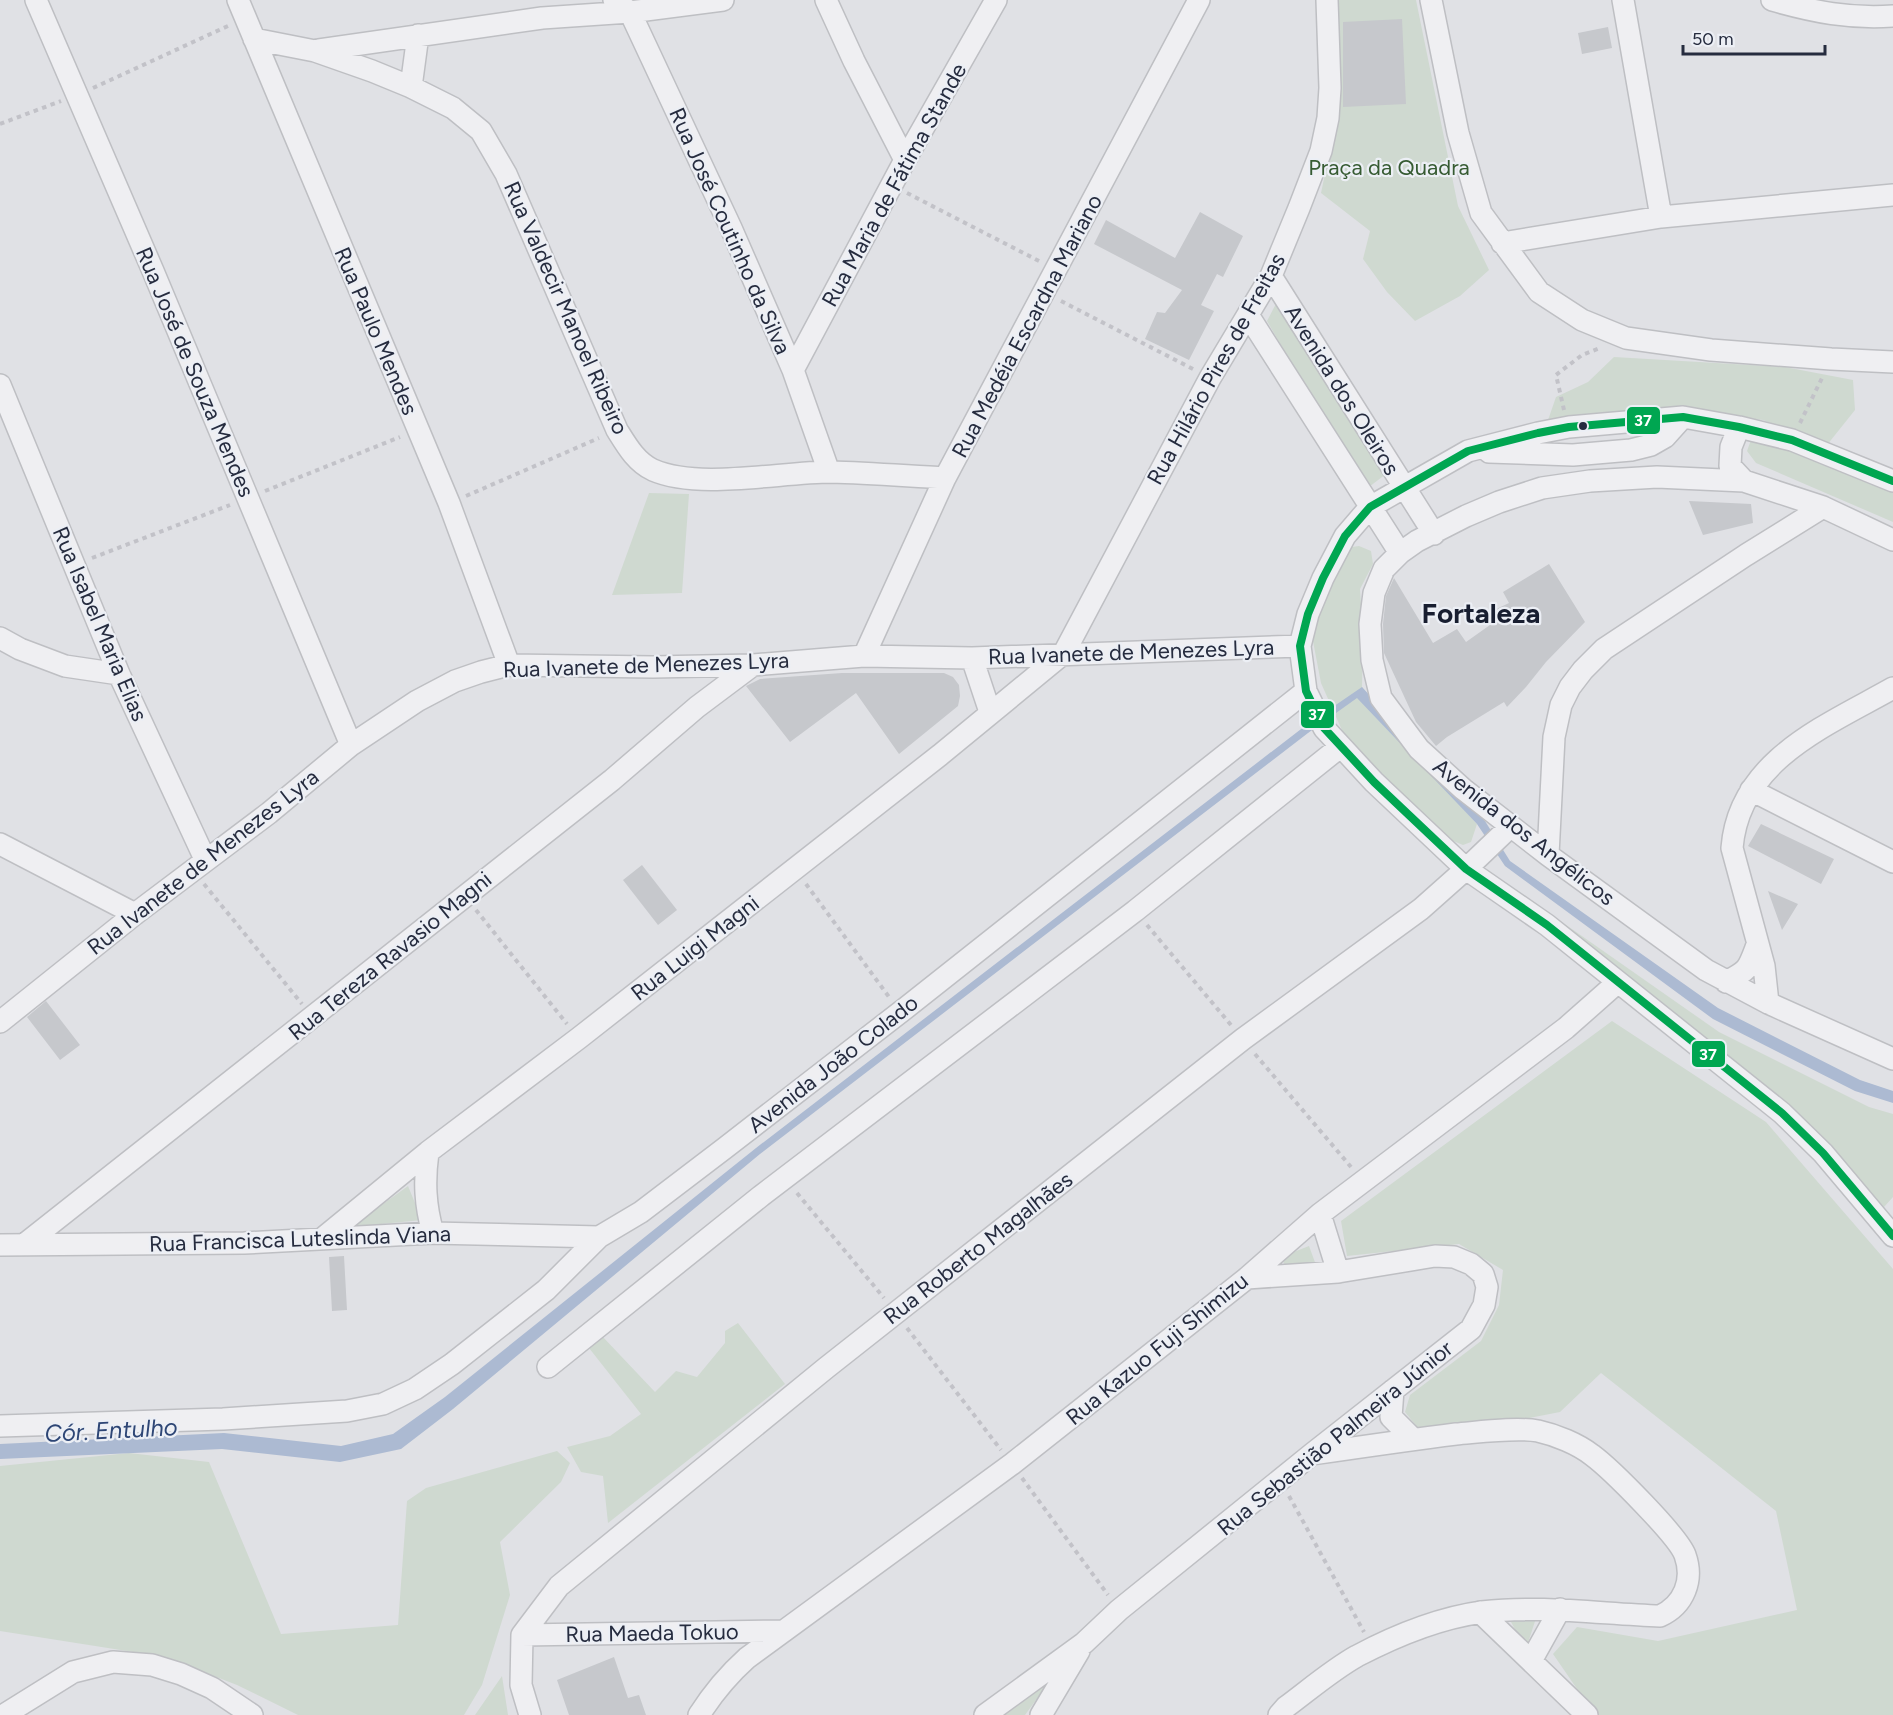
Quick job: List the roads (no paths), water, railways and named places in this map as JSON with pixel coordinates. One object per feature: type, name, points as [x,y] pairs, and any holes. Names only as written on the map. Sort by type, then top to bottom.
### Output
[{"type":"street","name":"Rua José de Souza Mendes","points":[[36,0],[158,281],[351,744]]},
{"type":"street","points":[[315,51],[622,6],[723,0]]},
{"type":"street","points":[[826,0],[854,61],[905,160]]},
{"type":"street","name":"Rua Maria de Fátima Stande","points":[[793,370],[905,160],[996,0]]},
{"type":"street","name":"Rua Medéia Escardna Mariano","points":[[864,656],[945,478],[1200,0]]},
{"type":"street","name":"Rua Hilário Pires de Freitas","points":[[1064,653],[1210,378],[1271,276],[1321,151],[1328,118],[1330,88],[1327,0]]},
{"type":"street","points":[[1431,0],[1458,133],[1481,213],[1539,292],[1582,320],[1626,338],[1711,350],[1893,362]]},
{"type":"street","points":[[1623,0],[1661,217]]},
{"type":"street","points":[[1772,0],[1815,12],[1864,18],[1893,16]]},
{"type":"street","name":"Rua José Coutinho da Silva","points":[[622,6],[731,228],[793,370],[830,472]]},
{"type":"street","name":"Rua Paulo Mendes","points":[[242,9],[449,503],[509,665]]},
{"type":"street","points":[[411,87],[418,35]]},
{"type":"street","name":"Rua Valdecir Manoel Ribeiro","points":[[254,39],[315,51],[411,87],[453,108],[481,131],[506,174],[617,430],[639,462],[673,476],[709,479],[830,472],[945,478]]},
{"type":"street","points":[[1502,243],[1661,217],[1893,195]]},
{"type":"street","name":"Avenida dos Oleiros","points":[[1271,276],[1434,534]]},
{"type":"street","name":"Avenida dos Oleiros","points":[[1248,315],[1400,553]]},
{"type":"street","name":"Rua Isabel Maria Elias","points":[[0,385],[199,864]]},
{"type":"street","points":[[1468,452],[1573,455],[1631,450],[1651,445],[1665,437],[1683,417]]},
{"type":"street","points":[[1893,481],[1792,440],[1683,417],[1538,433],[1468,452],[1370,507],[1345,536],[1323,578],[1308,614],[1300,646],[1306,691],[1324,728],[1374,783],[1466,869],[1547,925],[1782,1113],[1823,1153],[1893,1236]]},
{"type":"street","points":[[1739,427],[1731,447],[1730,466],[1744,481]]},
{"type":"street","name":"Avenida dos Angélicos","points":[[1893,540],[1823,507],[1744,481],[1657,477],[1590,481],[1542,488],[1499,501],[1418,541],[1400,553],[1384,569],[1374,593],[1370,624],[1372,660],[1382,698],[1419,749],[1462,789],[1706,970],[1768,1003],[1893,1059]]},
{"type":"street","points":[[1548,855],[1554,737],[1561,705],[1570,687],[1583,670],[1604,649],[1823,507]]},
{"type":"street","points":[[0,638],[20,649],[65,666],[119,675]]},
{"type":"street","name":"Rua Ivanete de Menezes Lyra","points":[[0,1022],[199,864],[269,813],[351,744],[417,701],[455,681],[509,665],[653,667],[753,665],[864,656],[972,658],[1300,646]]},
{"type":"street","name":"Rua Luigi Magni","points":[[323,1238],[428,1152],[579,1038],[940,755],[1064,653]]},
{"type":"street","points":[[972,658],[990,712]]},
{"type":"street","name":"Rua Tereza Ravasio Magni","points":[[25,1244],[612,780],[697,706],[753,665]]},
{"type":"street","points":[[1768,1003],[1765,974],[1732,848],[1734,829],[1750,790],[1774,762],[1801,740],[1893,688]]},
{"type":"street","name":"Avenida João Colado","points":[[0,1426],[223,1419],[347,1411],[383,1404],[415,1389],[452,1364],[546,1290],[599,1237],[641,1212],[900,1012],[1306,691]]},
{"type":"street","points":[[548,1367],[760,1196],[1135,911],[1340,747]]},
{"type":"street","points":[[1750,790],[1893,862]]},
{"type":"street","name":"Rua Roberto Magalhães","points":[[522,1635],[559,1586],[896,1313],[1243,1039],[1420,909],[1511,826]]},
{"type":"street","points":[[2,847],[135,914]]},
{"type":"street","points":[[1726,981],[1744,972],[1751,961],[1756,945]]},
{"type":"street","name":"Rua Kazuo Fuji Shimizu","points":[[699,1715],[712,1694],[729,1674],[782,1631],[1012,1464],[1247,1278],[1320,1214],[1566,1028],[1618,982]]},
{"type":"street","points":[[428,1152],[424,1187],[433,1233]]},
{"type":"street","points":[[1247,1278],[1338,1272],[1320,1214]]},
{"type":"street","name":"Rua Francisca Luteslinda Viana","points":[[0,1245],[244,1243],[433,1233],[599,1237]]},
{"type":"street","name":"Rua Sebastião Palmeira Júnior","points":[[985,1715],[1084,1643],[1119,1610],[1471,1329],[1484,1305],[1487,1287],[1483,1274],[1471,1264],[1454,1257],[1435,1256],[1338,1272]]},
{"type":"street","points":[[1393,1390],[1390,1417],[1413,1439]]},
{"type":"street","points":[[1279,1715],[1286,1707],[1355,1658],[1414,1629],[1480,1612],[1560,1609],[1660,1616],[1670,1611],[1684,1596],[1689,1577],[1685,1554],[1634,1495],[1592,1454],[1563,1439],[1537,1431],[1486,1431],[1312,1454]]},
{"type":"street","points":[[1531,1661],[1560,1609]]},
{"type":"street","points":[[1480,1612],[1587,1715]]},
{"type":"street","name":"Rua Maeda Tokuo","points":[[522,1635],[782,1631]]},
{"type":"street","points":[[522,1635],[521,1685],[530,1715]]},
{"type":"street","points":[[1041,1715],[1084,1643]]},
{"type":"street","points":[[4,1715],[73,1672],[113,1662],[152,1665],[181,1674],[212,1688],[252,1715]]},
{"type":"water","points":[[1362,687],[1485,821],[1510,861],[1718,1008],[1860,1080],[1893,1091],[1893,1103],[1855,1091],[1713,1019],[1505,866],[1477,824],[1357,698],[1308,733],[760,1154],[453,1409],[401,1449],[340,1462],[222,1449],[0,1459],[0,1444],[224,1433],[341,1446],[393,1434],[445,1397],[756,1148],[1305,726]]},
{"type":"district","name":"Fortaleza","points":[[1481,613]]},
{"type":"park label","name":"Praça da Quadra","points":[[1389,167]]},
{"type":"water label","name":"Cór. Entulho","points":[[111,1430]]}]
